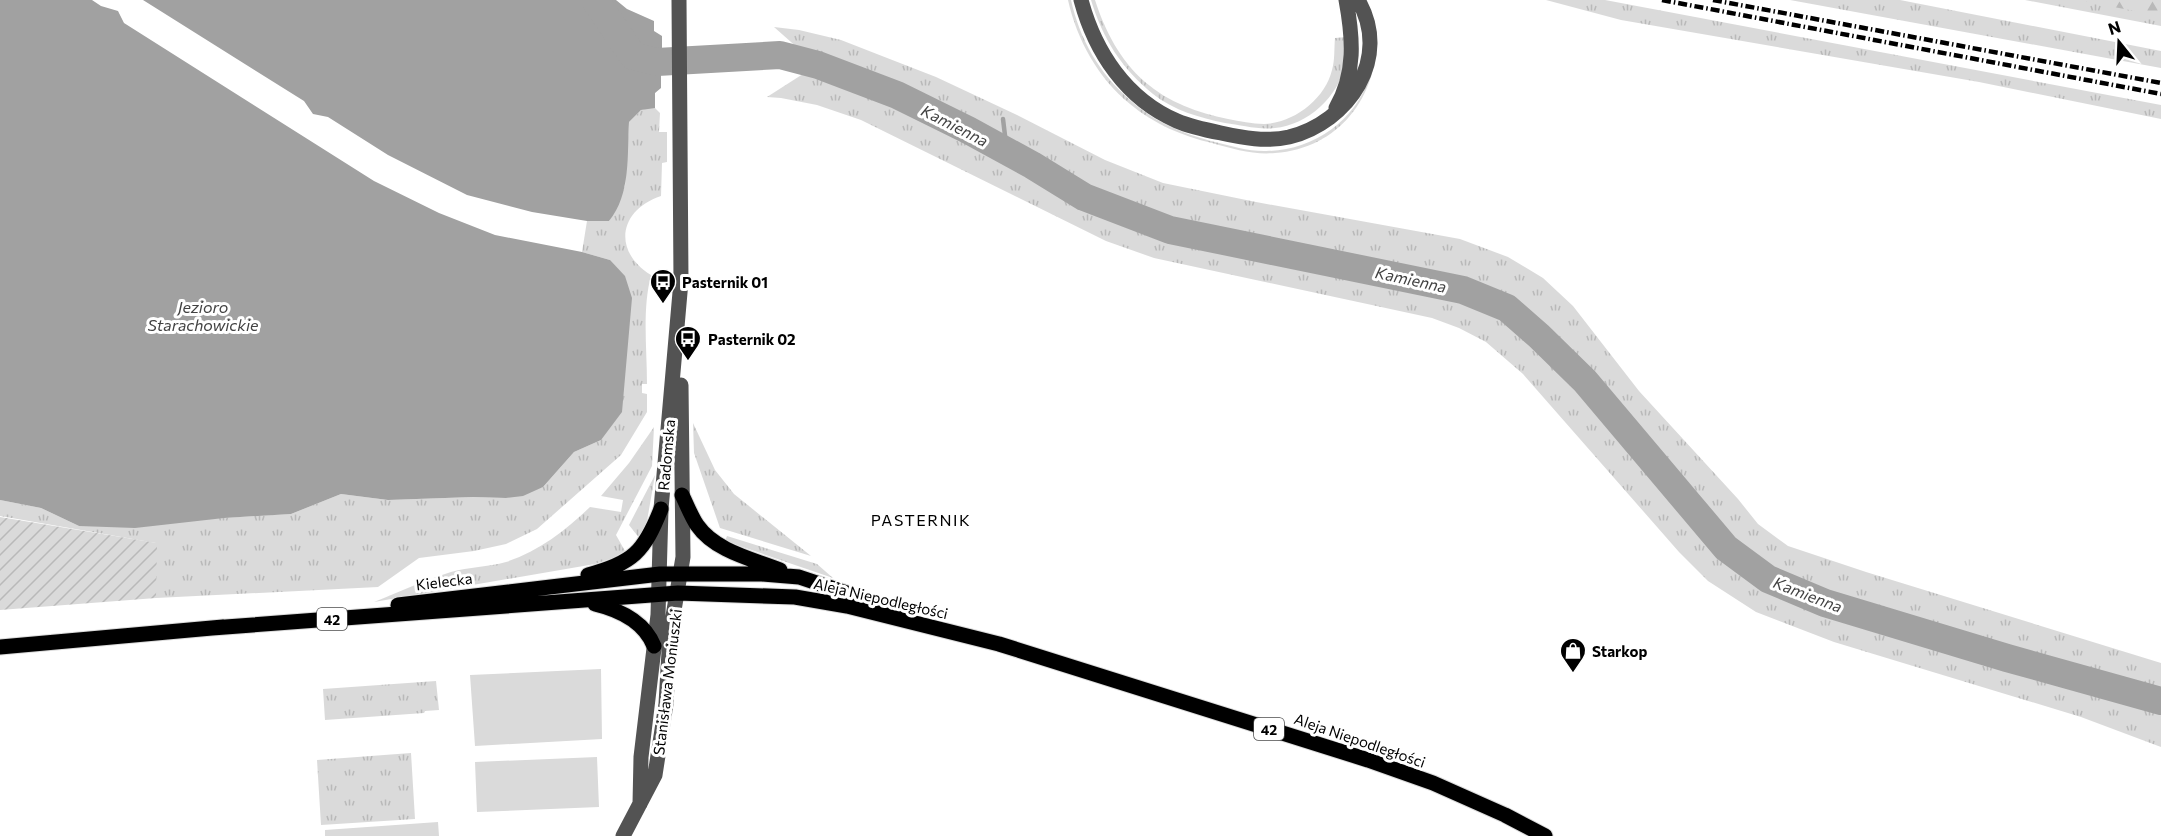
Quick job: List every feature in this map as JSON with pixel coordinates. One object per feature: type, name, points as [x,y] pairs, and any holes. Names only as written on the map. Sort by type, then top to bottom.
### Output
[{"type":"main road","points":[[682,495],[697,525],[715,543],[799,577]]},
{"type":"main road","points":[[542,588],[602,572],[628,561],[650,538],[661,510]]},
{"type":"main road","name":"Kielecka","points":[[212,628],[660,574],[680,574]]},
{"type":"main road","name":"Aleja Niepodległości","points":[[680,574],[762,574],[799,577],[986,640],[1368,760],[1433,783],[1545,836]]},
{"type":"main road","name":"Kielecka","points":[[0,647],[212,628],[660,594]]},
{"type":"main road","name":"Aleja Niepodległości","points":[[660,594],[750,594],[816,601],[847,606],[986,640]]},
{"type":"main road","points":[[584,601],[618,611],[630,618],[647,631],[654,646]]},
{"type":"street","name":"Radomska","points":[[660,594],[661,510],[681,281],[679,0]]},
{"type":"street","points":[[1081,0],[1091,32],[1115,74],[1148,105],[1177,121],[1237,137],[1262,139],[1289,137],[1304,132],[1329,117],[1352,97],[1368,63],[1367,20],[1358,0]]},
{"type":"street","points":[[1329,117],[1339,103],[1350,68],[1352,46],[1346,0]]},
{"type":"street","name":"Radomska","points":[[678,593],[683,556],[679,316]]},
{"type":"street","name":"Stanisława Moniuszki","points":[[623,836],[655,775],[666,704],[670,634],[678,593]]},
{"type":"street","name":"Stanisława Moniuszki","points":[[640,804],[641,757],[660,594]]},
{"type":"green space","points":[[1068,0],[1071,0],[1080,29],[1092,55],[1109,79],[1139,108],[1181,131],[1245,149],[1281,150],[1314,140],[1328,131],[1342,121],[1362,94],[1370,73],[1374,33],[1377,34],[1376,57],[1371,78],[1362,98],[1351,115],[1336,129],[1318,141],[1298,149],[1275,153],[1244,151],[1179,133],[1149,118],[1130,104],[1108,82],[1090,57],[1077,29]]},
{"type":"green space","points":[[1091,0],[1095,0],[1109,34],[1121,55],[1145,82],[1173,101],[1217,117],[1259,124],[1275,123],[1307,108],[1323,91],[1328,81],[1333,66],[1335,38],[1346,37],[1342,76],[1329,98],[1320,107],[1310,115],[1287,126],[1250,127],[1206,119],[1187,113],[1161,100],[1132,74],[1107,40]]},
{"type":"green space","points":[[1546,0],[1605,0],[2161,105],[2161,119],[1979,82],[1621,20]]},
{"type":"green space","points":[[1790,0],[1900,0],[2161,51],[2161,68]]},
{"type":"green space","points":[[2025,0],[2161,0],[2161,26]]},
{"type":"green space","points":[[2077,0],[2161,0],[2161,16]]},
{"type":"green space","points":[[774,27],[799,30],[841,40],[936,77],[1105,160],[1163,183],[1460,239],[1508,257],[1543,278],[1573,306],[1639,391],[1758,524],[1788,546],[2161,663],[2161,747],[2081,717],[1834,642],[1756,612],[1708,581],[1679,552],[1523,374],[1486,342],[1459,328],[1432,318],[1154,258],[1106,241],[861,120],[817,105],[767,97],[817,65]]},
{"type":"green space","points":[[655,108],[660,113],[659,132],[667,132],[667,162],[662,163],[661,196],[647,202],[636,211],[629,221],[626,232],[626,243],[630,255],[651,275],[646,316],[647,384],[642,384],[642,393],[647,394],[647,412],[621,455],[537,529],[506,544],[474,551],[419,558],[378,587],[156,598],[156,543],[0,516],[0,500],[41,508],[79,526],[291,514],[341,494],[388,500],[506,498],[543,487],[574,452],[601,440],[610,260],[582,252],[587,221],[609,221],[625,186],[629,122],[641,110]]},
{"type":"green space","points":[[693,423],[715,470],[734,494],[811,556],[720,528],[694,453]]},
{"type":"green space","points":[[654,427],[652,466],[616,535],[625,551],[595,564],[374,602],[451,572],[499,564],[518,558],[551,539],[590,507],[621,512],[623,500],[601,496],[629,463]]},
{"type":"green space","points":[[655,475],[647,521],[640,539],[629,525]]},
{"type":"green space","points":[[0,517],[157,543],[156,598],[0,610]]},
{"type":"green space","points":[[727,536],[817,564],[833,578],[725,541]]},
{"type":"green space","points":[[601,669],[602,739],[475,746],[470,675]]},
{"type":"green space","points":[[436,681],[439,710],[325,720],[323,689]]},
{"type":"green space","points":[[411,753],[415,819],[321,825],[317,760]]},
{"type":"green space","points":[[597,757],[599,807],[477,812],[475,762]]},
{"type":"green space","points":[[438,822],[439,836],[325,836],[325,830]]},
{"type":"water","name":"Jezioro Starachowickie","points":[[0,0],[92,0],[101,6],[118,11],[124,23],[374,181],[439,213],[495,235],[582,252],[610,260],[625,276],[632,298],[622,412],[601,440],[574,452],[543,487],[523,496],[388,500],[341,494],[291,514],[224,518],[135,528],[79,526],[41,508],[0,500]]},
{"type":"water","points":[[143,0],[616,0],[627,9],[654,21],[654,31],[662,36],[662,57],[657,59],[657,65],[661,66],[661,88],[655,93],[655,108],[641,110],[629,122],[628,161],[624,187],[621,199],[609,221],[587,221],[532,212],[467,195],[388,155],[328,117],[313,114],[304,101]]},
{"type":"waterway","name":"Kamienna","points":[[595,0],[633,56],[657,62],[780,55],[818,65],[897,95],[968,130],[1084,197],[1170,230],[1463,290],[1507,308],[1585,381],[1726,548],[1768,579],[1825,603],[2007,658],[2161,701]]},
{"type":"waterway","points":[[1003,119],[1007,152]]},
{"type":"railway","points":[[1662,0],[2161,94]]},
{"type":"railway","points":[[1713,0],[2161,83]]},
{"type":"place","name":"Pasternik 01","points":[[663,305]]},
{"type":"place","name":"Pasternik 02","points":[[688,362]]},
{"type":"place","name":"Starkop","points":[[1573,674]]},
{"type":"district","name":"PASTERNIK","points":[[921,519]]}]
